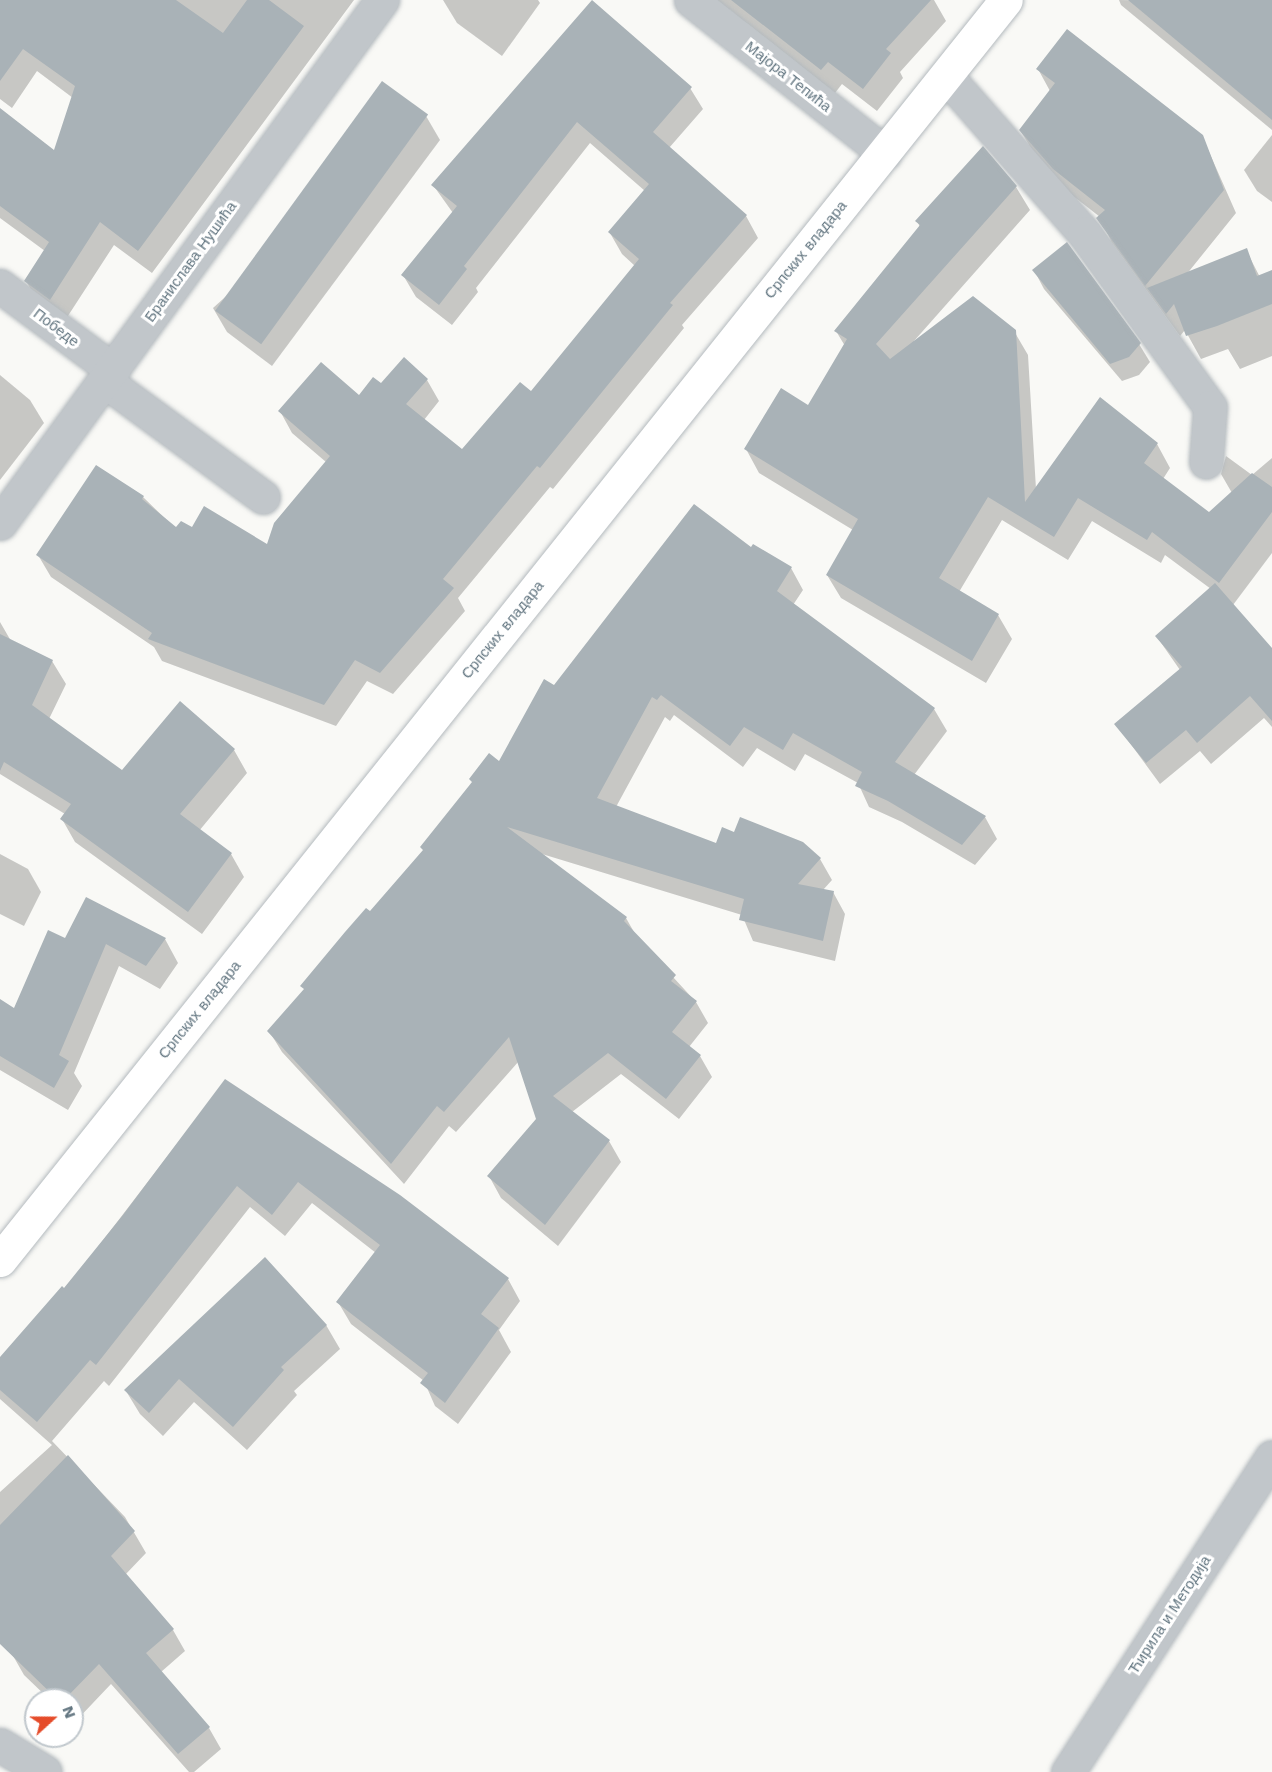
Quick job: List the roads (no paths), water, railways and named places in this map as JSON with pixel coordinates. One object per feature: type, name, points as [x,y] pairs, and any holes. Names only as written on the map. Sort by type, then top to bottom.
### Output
[{"type":"main road","name":"Српских владара","points":[[0,1260],[1006,0]]},
{"type":"street","name":"Бранислава Нушића","points":[[0,523],[382,0]]},
{"type":"street","name":"Мајора Тепића","points":[[691,0],[885,153]]},
{"type":"street","points":[[946,76],[1084,233],[1210,406],[1206,462]]},
{"type":"street","name":"Победе","points":[[0,286],[263,496]]},
{"type":"street","name":"Ћирила и Методија","points":[[1068,1772],[1272,1457]]},
{"type":"street","points":[[0,1745],[45,1772]]}]
